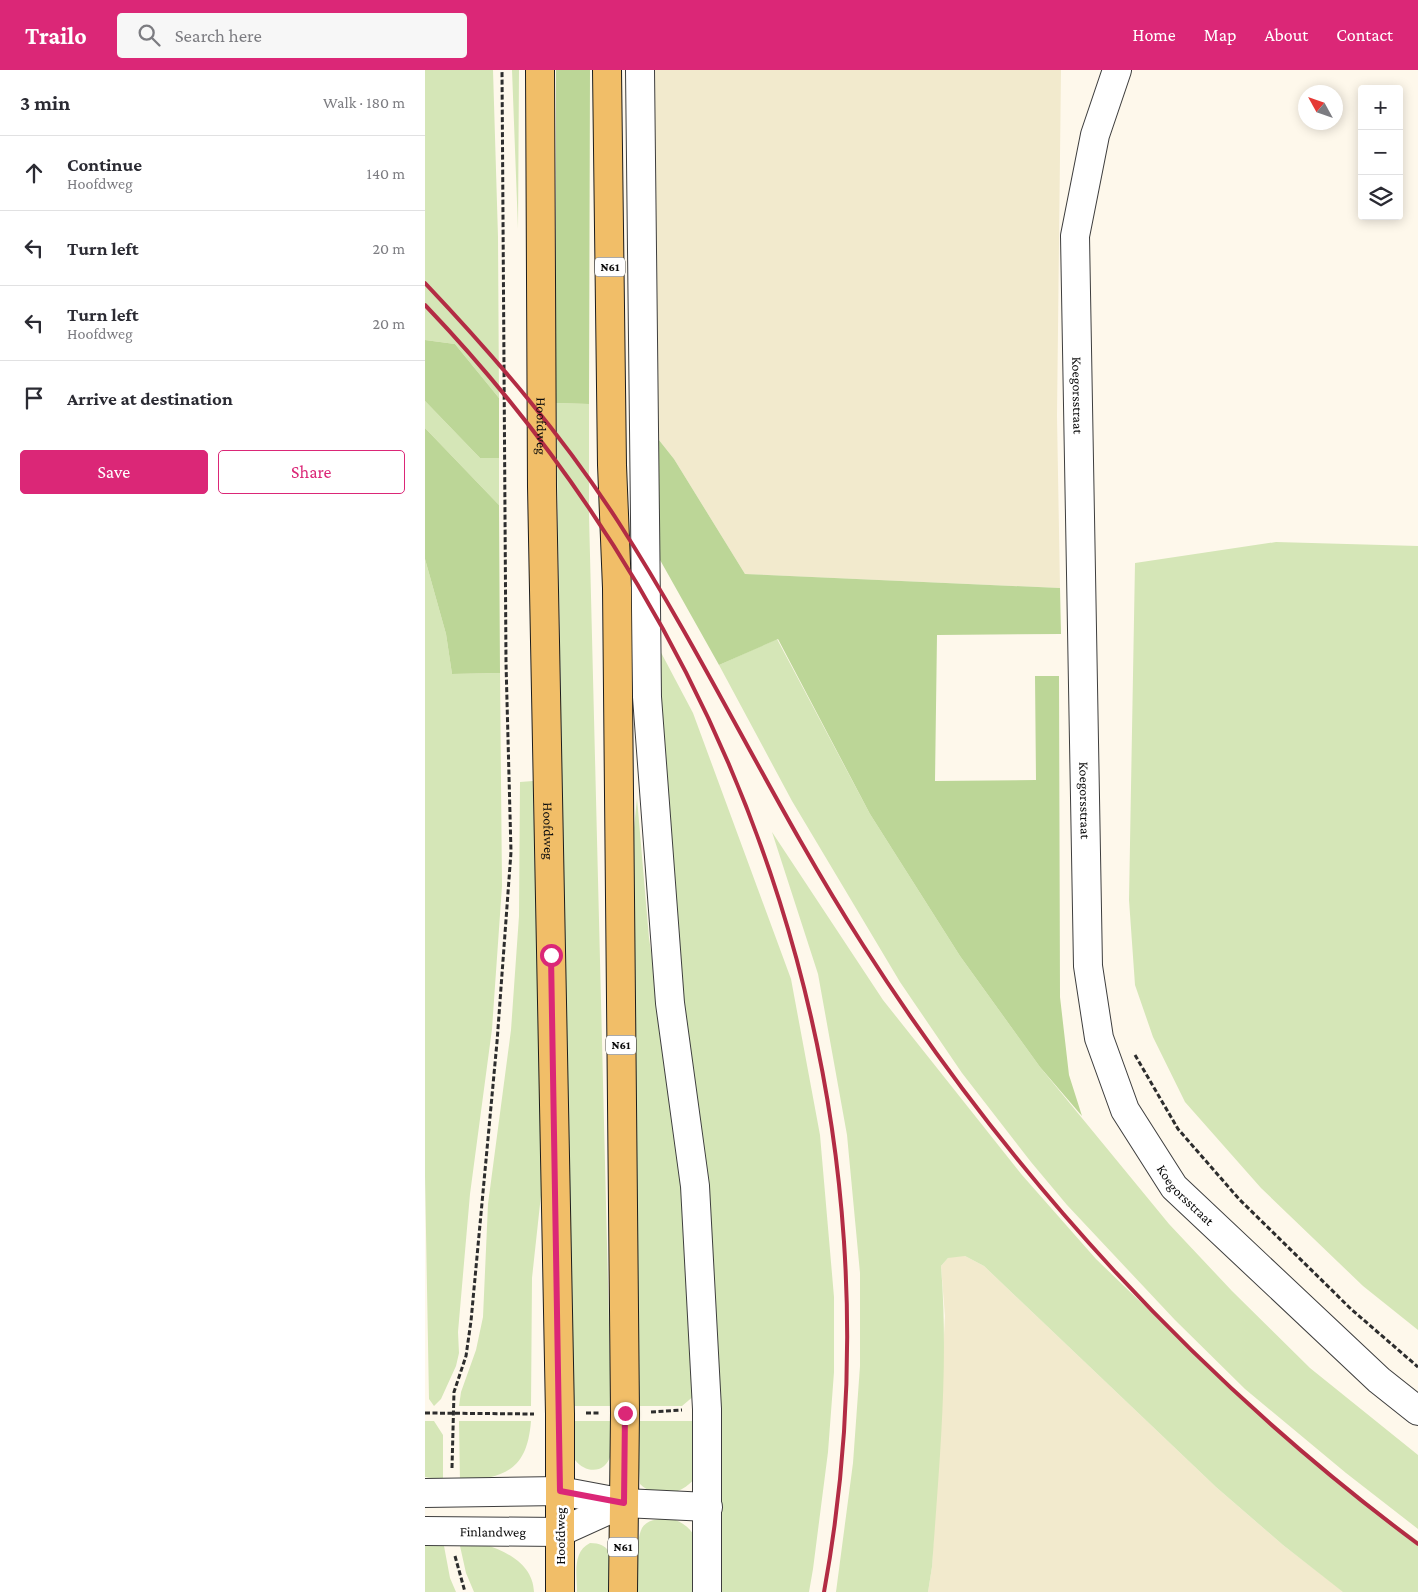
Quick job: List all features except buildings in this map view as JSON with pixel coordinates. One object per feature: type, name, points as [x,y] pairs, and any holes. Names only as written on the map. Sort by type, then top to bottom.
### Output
[{"type":"main road","name":"Hoofdweg","points":[[540,70],[542,487],[560,1491],[560,1592]]},
{"type":"main road","name":"N61","points":[[607,70],[612,464],[617,588],[624,1503],[623,1592]]},
{"type":"street","points":[[639,70],[647,697],[670,1003],[695,1186],[707,1409],[707,1592]]},
{"type":"street","name":"Koegorsstraat","points":[[1117,70],[1095,136],[1075,236],[1088,966],[1099,1038],[1125,1110],[1174,1187],[1379,1380],[1418,1411]]},
{"type":"street","points":[[425,1494],[560,1491],[624,1503],[708,1507]]},
{"type":"street","points":[[560,1532],[624,1503]]},
{"type":"street","name":"Finlandweg","points":[[425,1531],[560,1532]]},
{"type":"path","points":[[452,1493],[454,1392],[466,1356],[471,1321],[497,1042],[511,852],[506,663],[502,70]]},
{"type":"path","points":[[1134,1053],[1178,1129],[1239,1199],[1351,1309],[1418,1367]]},
{"type":"path","points":[[453,1532],[453,1547],[465,1592]]},
{"type":"shaded area","points":[[649,70],[1061,70],[1057,416],[1060,588],[745,574],[674,459],[651,430]]},
{"type":"shaded area","points":[[965,1256],[984,1266],[1216,1487],[1283,1545],[1344,1592],[928,1592],[932,1567],[945,1316],[941,1266],[948,1258]]},
{"type":"green space","points":[[425,70],[493,70],[498,237],[499,398],[455,344],[425,340]]},
{"type":"green space","points":[[512,70],[519,70],[518,229]]},
{"type":"green space","points":[[556,70],[590,70],[589,404],[556,403]]},
{"type":"green space","points":[[425,340],[455,344],[499,398],[499,458],[480,458],[425,401]]},
{"type":"green space","points":[[425,401],[480,458],[499,458],[499,505],[425,428]]},
{"type":"green space","points":[[556,403],[589,404],[589,515],[611,1406],[572,1406]]},
{"type":"green space","points":[[425,428],[499,505],[500,673],[452,674],[446,634],[425,559]]},
{"type":"green space","points":[[651,430],[674,459],[745,574],[1060,588],[1061,634],[937,635],[935,781],[1036,780],[1035,676],[1059,676],[1060,997],[1069,1075],[1082,1116],[1040,1067],[960,956],[870,814],[778,639],[719,665],[655,551]]},
{"type":"green space","points":[[1276,542],[1418,546],[1418,1330],[1363,1286],[1261,1188],[1185,1102],[1153,1037],[1135,985],[1129,900],[1135,563]]},
{"type":"green space","points":[[425,559],[446,634],[452,674],[500,673],[502,886],[492,1029],[470,1194],[458,1332],[459,1353],[456,1366],[441,1399],[434,1406],[429,1399],[425,1176]]},
{"type":"green space","points":[[777,639],[870,814],[960,956],[1040,1067],[1169,1224],[1232,1291],[1310,1368],[1418,1455],[1418,1529],[1346,1473],[1245,1389],[1175,1320],[1067,1205],[962,1073],[900,982],[792,801],[719,665]]},
{"type":"green space","points":[[656,643],[693,713],[791,979],[820,1135],[834,1297],[834,1372],[828,1452],[809,1592],[719,1592],[681,1056]]},
{"type":"green space","points":[[533,781],[542,1186],[532,1278],[531,1406],[459,1406],[461,1392],[476,1350],[483,1317],[488,1204],[511,1030],[519,916],[520,782]]},
{"type":"green space","points":[[637,798],[649,938],[683,1165],[695,1395],[682,1406],[636,1406],[631,858]]},
{"type":"green space","points":[[772,832],[883,1000],[1022,1175],[1096,1259],[1240,1398],[1337,1482],[1418,1541],[1418,1592],[1343,1592],[1283,1545],[1216,1487],[984,1266],[965,1256],[948,1258],[941,1266],[944,1379],[932,1567],[928,1592],[836,1592],[853,1463],[860,1366],[860,1273],[847,1135],[818,974]]},
{"type":"green space","points":[[425,1421],[434,1421],[443,1435],[443,1480],[425,1477]]},
{"type":"green space","points":[[459,1421],[531,1421],[525,1451],[519,1461],[501,1474],[460,1482]]},
{"type":"green space","points":[[572,1421],[611,1421],[611,1454],[605,1465],[595,1470],[590,1470],[579,1465],[575,1460]]},
{"type":"green space","points":[[636,1421],[696,1421],[697,1476],[684,1488],[670,1494],[662,1494],[654,1493],[640,1484]]},
{"type":"green space","points":[[672,1518],[688,1528],[695,1537],[697,1592],[638,1592],[638,1541],[642,1528],[651,1521]]},
{"type":"green space","points":[[590,1543],[599,1544],[610,1553],[613,1567],[612,1592],[577,1592],[576,1571],[578,1558],[584,1547]]},
{"type":"green space","points":[[484,1544],[502,1551],[518,1561],[529,1574],[534,1592],[474,1592],[466,1573],[460,1546]]},
{"type":"green space","points":[[425,1546],[444,1546],[450,1578],[456,1592],[425,1592]]},
{"type":"railway","points":[[425,283],[528,398],[575,459],[619,523],[682,627],[800,841],[831,893],[920,1031],[981,1113],[1046,1193],[1113,1270],[1185,1344],[1259,1414],[1337,1481],[1418,1544]]},
{"type":"railway","points":[[425,305],[540,439],[637,584],[718,739],[779,901],[822,1068],[844,1241],[845,1416],[824,1592]]},
{"type":"route","points":[[551,955],[560,1491],[624,1503],[625,1413]]}]
